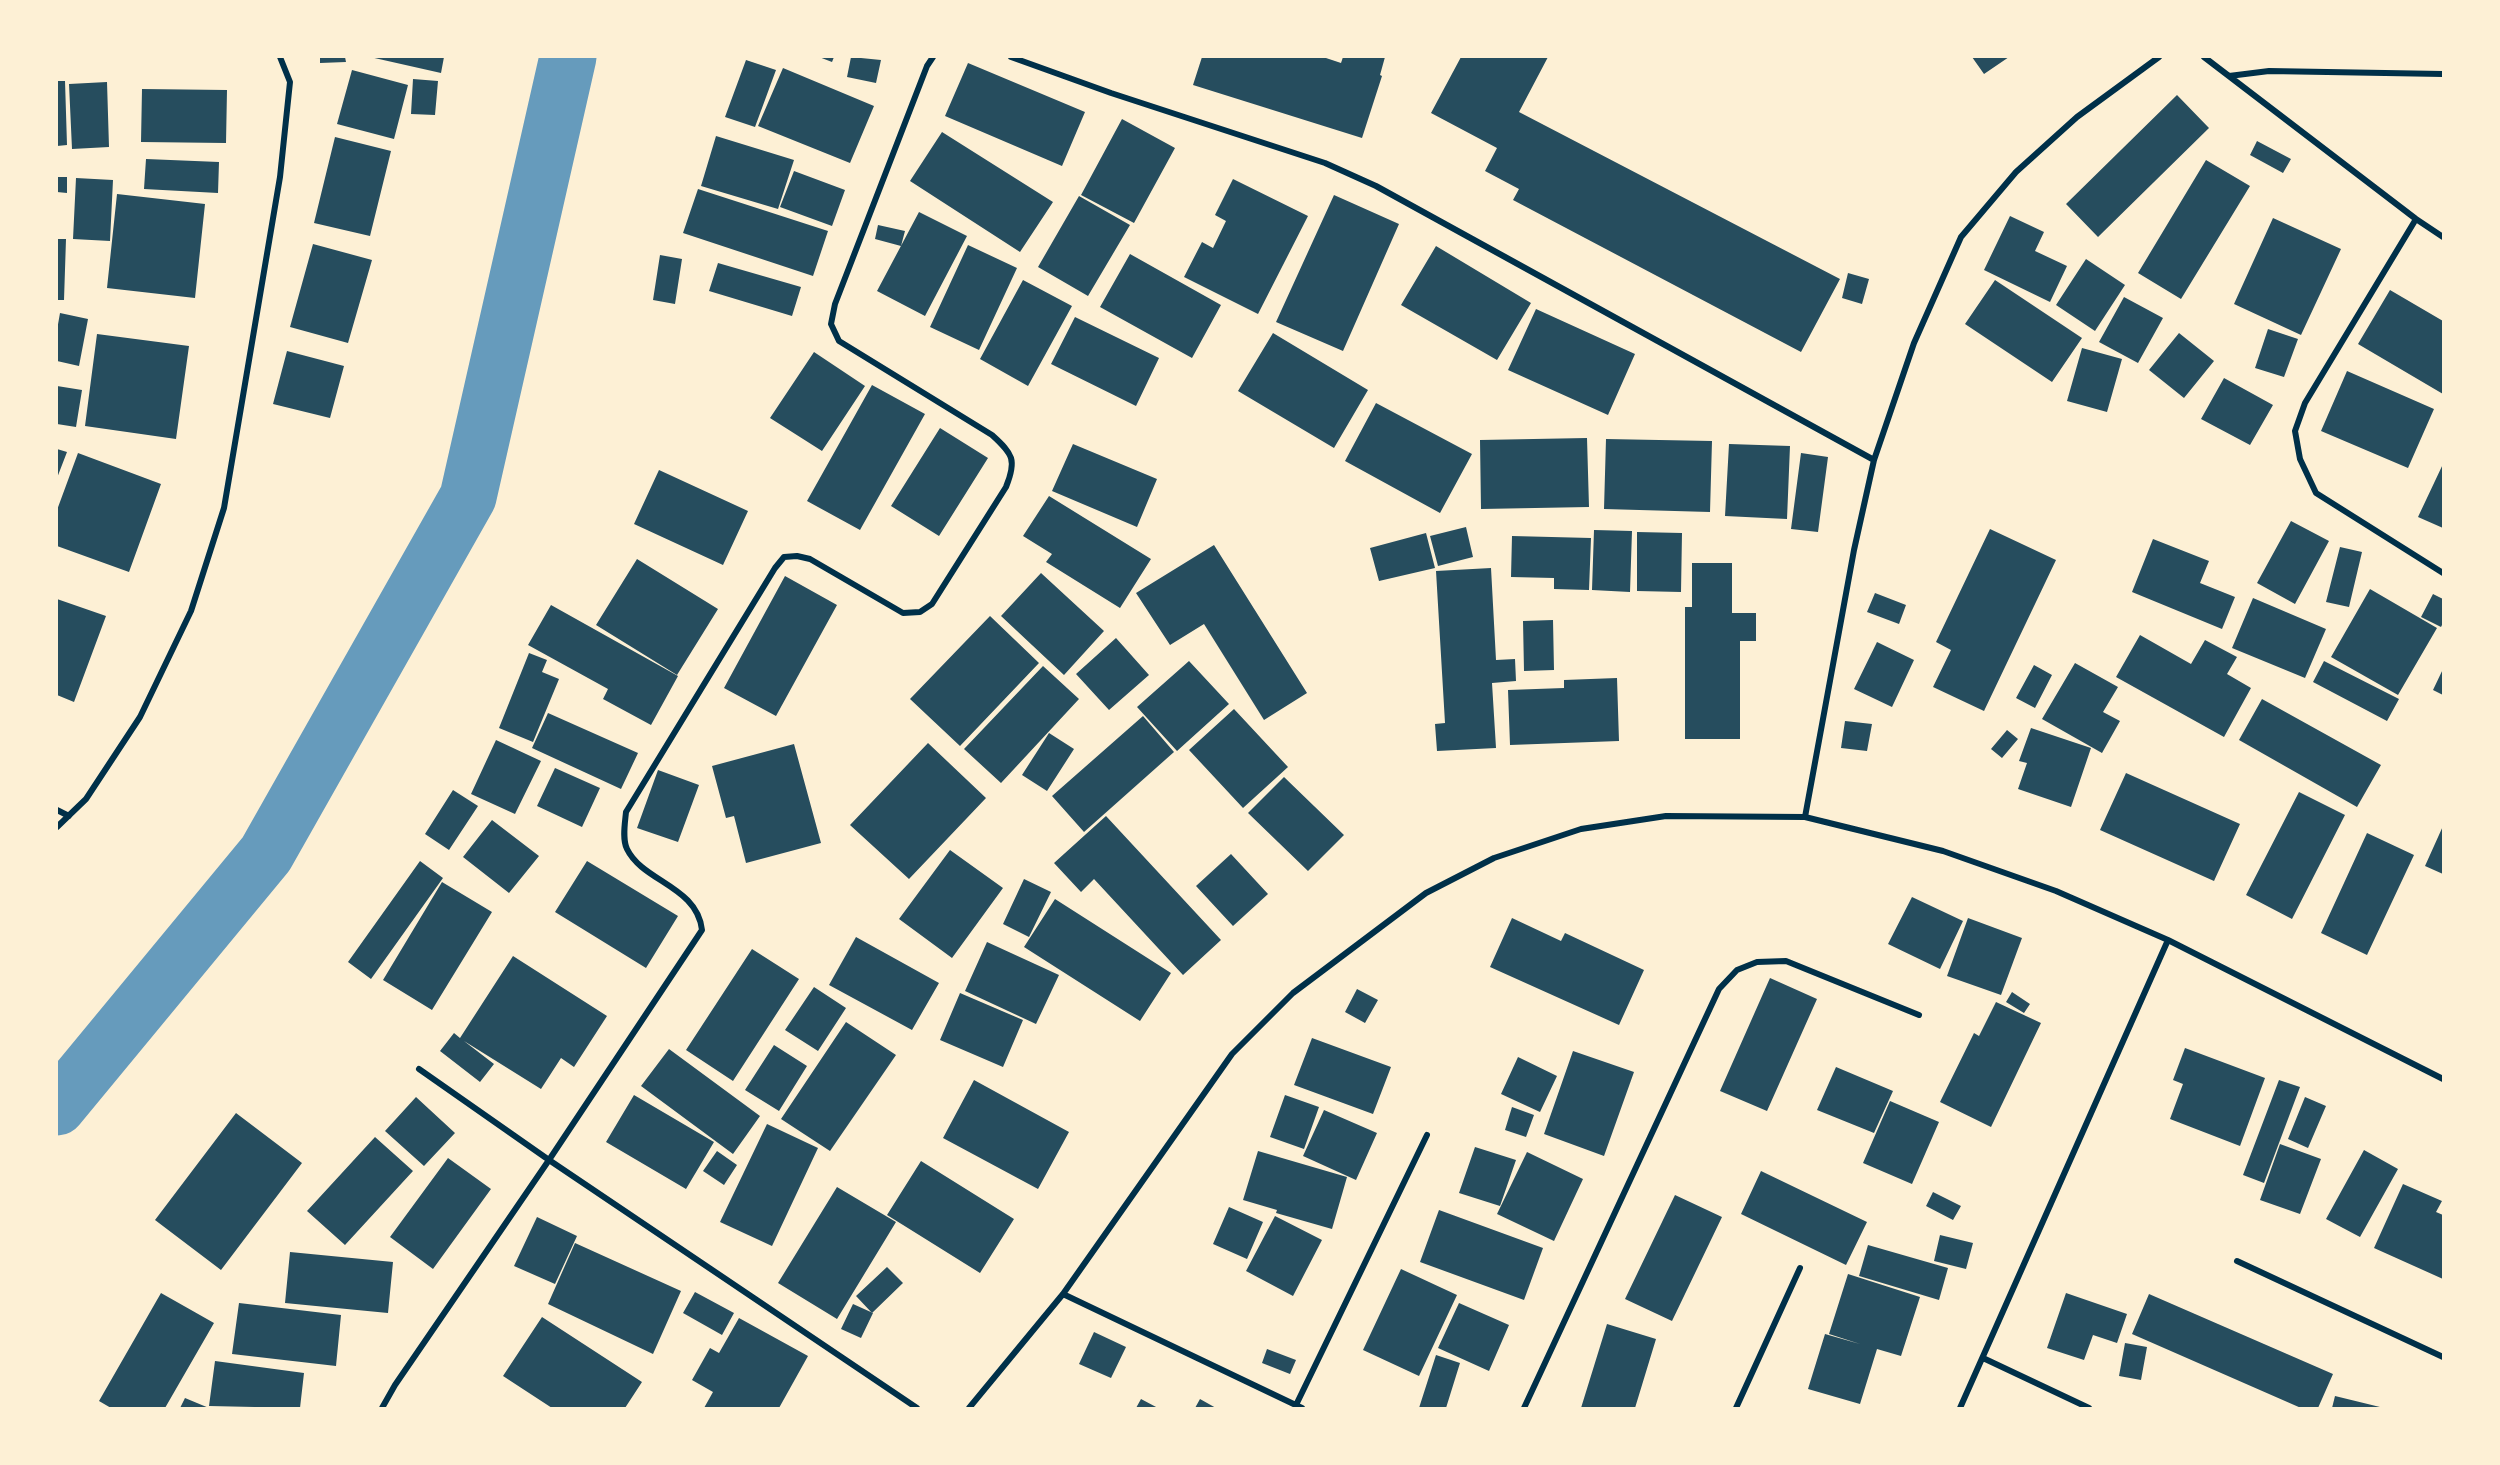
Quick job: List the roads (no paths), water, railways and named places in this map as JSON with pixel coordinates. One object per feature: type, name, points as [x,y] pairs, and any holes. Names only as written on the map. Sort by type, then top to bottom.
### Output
[{"type":"street","points":[[57,827],[86,800],[140,717],[191,611],[224,508],[280,177],[290,82],[280,57]]},
{"type":"street","points":[[382,1408],[395,1385],[549,1160],[702,930],[700,916],[692,904],[639,863],[627,849],[626,812],[775,568],[784,557],[797,556],[810,559],[903,613],[920,612],[932,604],[1006,487],[1013,468],[1008,450],[992,435],[839,341],[831,324],[835,304],[927,66],[933,57]]},
{"type":"street","points":[[1011,57],[1111,93],[1325,163],[1376,186],[1874,460]]},
{"type":"street","points":[[1805,818],[1854,550],[1874,460],[1914,343],[1961,237],[2025,164],[2077,117],[2159,57]]},
{"type":"street","points":[[2204,57],[2416,219],[2443,237]]},
{"type":"street","points":[[2229,76],[2269,71],[2443,74]]},
{"type":"street","points":[[2416,219],[2305,403],[2295,431],[2300,459],[2316,493],[2443,573]]},
{"type":"street","points":[[57,810],[69,816]]},
{"type":"street","points":[[969,1408],[1063,1294],[1232,1054],[1293,993],[1426,893],[1494,858],[1581,829],[1666,816],[1805,818],[1943,851],[2056,891],[2168,940],[2443,1078]]},
{"type":"street","points":[[1959,1408],[2168,940]]},
{"type":"street","points":[[1524,1408],[1719,989],[1737,970],[1757,962],[1786,961],[1919,1015]]},
{"type":"street","points":[[419,1069],[549,1160],[917,1408]]},
{"type":"street","points":[[1063,1294],[1299,1407],[1427,1135]]},
{"type":"street","points":[[2236,1262],[2443,1357]]},
{"type":"street","points":[[1736,1408],[1800,1268]]},
{"type":"street","points":[[1983,1358],[2089,1408]]},
{"type":"waterway","points":[[57,1107],[266,854],[468,497],[568,57]]}]
